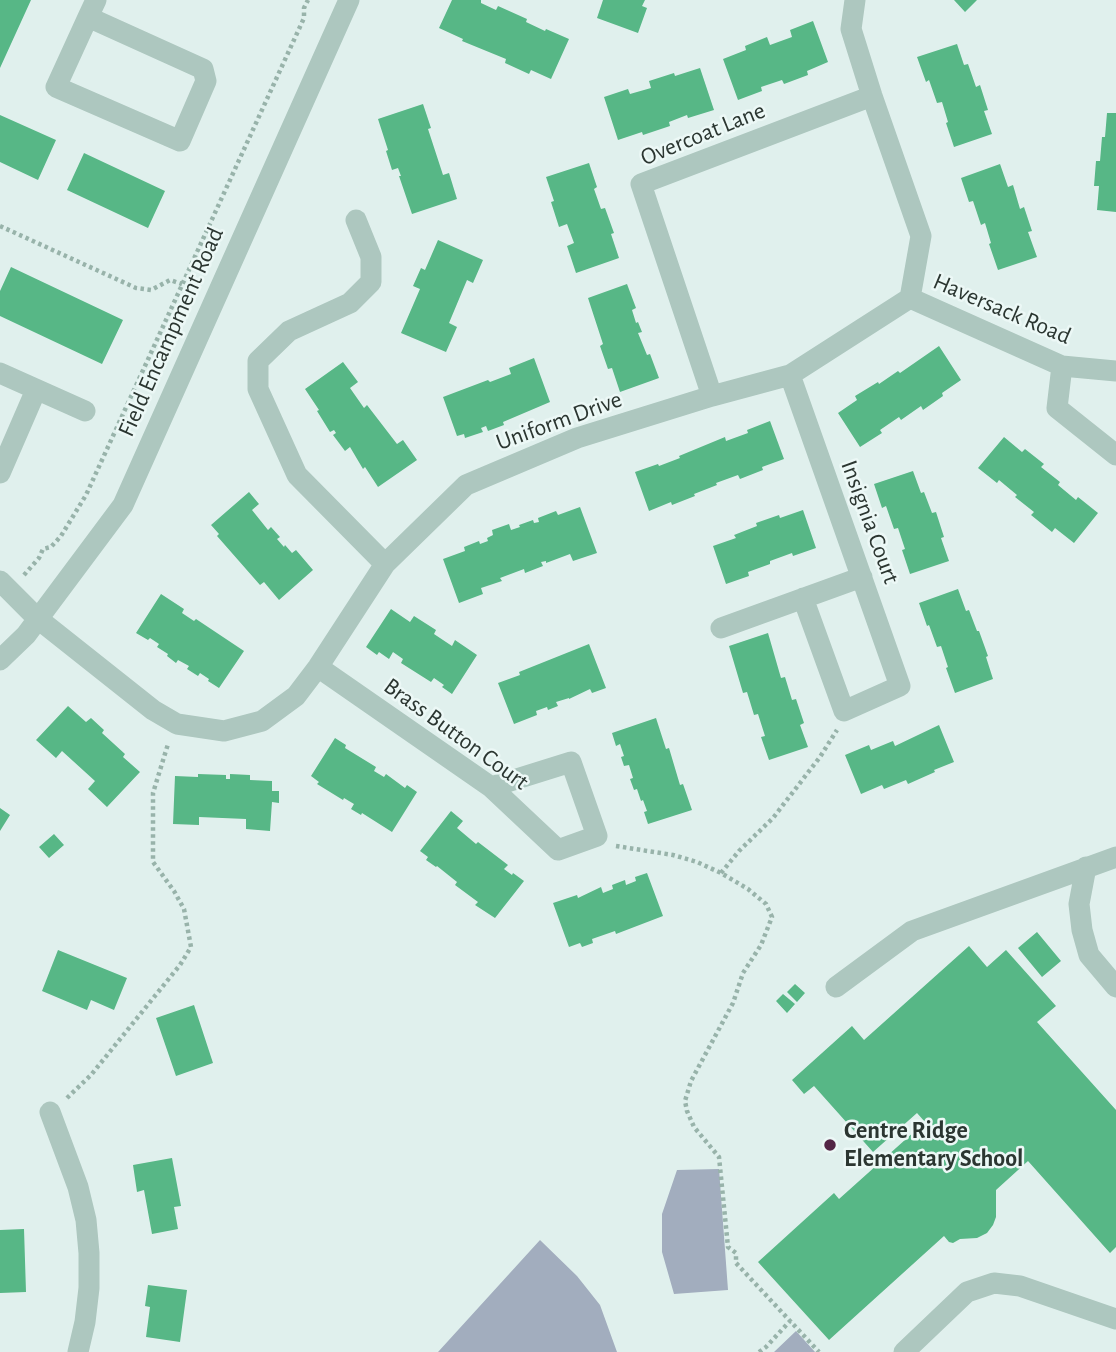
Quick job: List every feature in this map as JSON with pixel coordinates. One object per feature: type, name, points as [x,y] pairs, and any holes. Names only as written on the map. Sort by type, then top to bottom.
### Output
[{"type":"street","name":"Field Encampment Road","points":[[0,660],[26,635],[123,505],[349,0]]},
{"type":"street","points":[[855,0],[851,29],[921,236],[910,298]]},
{"type":"street","points":[[92,8],[203,69],[206,81],[180,141],[56,86],[92,8]]},
{"type":"street","name":"Overcoat Lane","points":[[712,396],[642,184],[872,96]]},
{"type":"street","points":[[356,220],[371,257],[371,282],[350,303],[289,331],[258,361],[258,389],[297,475],[385,564]]},
{"type":"street","name":"Uniform Drive","points":[[0,581],[37,618],[153,710],[177,724],[224,731],[262,720],[296,696],[385,564],[466,485],[577,438],[790,375],[910,298]]},
{"type":"street","name":"Haversack Road","points":[[910,298],[1062,366],[1116,370]]},
{"type":"street","points":[[1062,366],[1056,408],[1116,454]]},
{"type":"street","points":[[0,373],[85,411]]},
{"type":"street","name":"Insignia Court","points":[[790,375],[900,687],[844,710]]},
{"type":"street","points":[[0,474],[36,390]]},
{"type":"street","points":[[721,628],[862,577]]},
{"type":"street","points":[[803,598],[844,710]]},
{"type":"street","name":"Brass Button Court","points":[[318,667],[491,787],[558,850],[597,836]]},
{"type":"street","points":[[491,787],[571,762],[597,836]]},
{"type":"street","points":[[836,987],[912,930],[1116,856]]},
{"type":"street","points":[[1086,867],[1079,904],[1082,930],[1089,955],[1116,988]]},
{"type":"street","points":[[50,1112],[78,1187],[86,1220],[89,1288],[78,1352]]},
{"type":"street","points":[[904,1352],[967,1292],[994,1283],[1020,1286],[1116,1319]]},
{"type":"path","points":[[39,558],[43,548],[51,547],[61,536],[86,495],[304,18],[304,8],[308,0]]},
{"type":"path","points":[[0,226],[136,288],[151,290],[170,280],[181,284]]},
{"type":"path","points":[[720,873],[773,818],[820,757],[836,733],[844,710]]},
{"type":"path","points":[[50,1112],[92,1075],[180,965],[191,947],[184,909],[153,862],[153,793],[177,724]]},
{"type":"path","points":[[597,836],[613,845],[673,855],[697,862],[748,889],[766,904],[772,916],[761,945],[743,973],[733,1003],[691,1081],[685,1101],[694,1126],[719,1157],[728,1247],[736,1253],[736,1264],[819,1352]]},
{"type":"path","points":[[759,1352],[790,1321]]},
{"type":"shaded area","points":[[719,1169],[728,1290],[674,1294],[662,1252],[662,1214],[677,1170]]},
{"type":"shaded area","points":[[540,1240],[577,1276],[600,1305],[617,1352],[438,1352]]},
{"type":"shaded area","points":[[796,1331],[815,1352],[774,1352]]},
{"type":"building","points":[[0,0],[31,0],[0,68]]},
{"type":"building","points":[[452,0],[481,0],[481,3],[496,10],[498,6],[527,19],[526,22],[545,31],[546,29],[569,39],[551,79],[531,70],[529,74],[505,63],[506,59],[462,41],[463,39],[439,28]]},
{"type":"building","points":[[603,0],[645,0],[642,6],[647,8],[638,33],[597,18]]},
{"type":"building","points":[[954,0],[977,0],[965,12]]},
{"type":"building","points":[[813,21],[828,62],[807,71],[808,75],[784,84],[782,80],[761,87],[762,91],[738,100],[723,59],[746,50],[745,46],[767,37],[770,45],[792,37],[790,30]]},
{"type":"building","points":[[957,44],[976,87],[980,85],[988,110],[984,111],[992,134],[954,147],[942,102],[937,103],[917,57]]},
{"type":"building","points":[[700,68],[714,110],[688,118],[687,115],[669,122],[670,126],[618,140],[604,97],[628,89],[630,94],[651,88],[649,81]]},
{"type":"building","points":[[423,104],[443,175],[449,173],[457,199],[412,214],[398,168],[392,170],[378,119]]},
{"type":"building","points":[[1107,113],[1116,113],[1116,212],[1097,210],[1099,186],[1094,186],[1096,161],[1100,161]]},
{"type":"building","points":[[0,115],[56,140],[38,180],[0,162]]},
{"type":"building","points":[[84,153],[165,191],[148,228],[67,190]]},
{"type":"building","points":[[589,163],[597,187],[594,189],[601,209],[605,208],[619,258],[576,273],[567,246],[574,243],[567,224],[559,227],[546,177]]},
{"type":"building","points":[[1000,164],[1008,187],[1013,185],[1020,209],[1024,207],[1032,231],[1028,232],[1037,257],[998,270],[985,223],[981,225],[961,178]]},
{"type":"building","points":[[438,240],[483,260],[473,283],[467,280],[449,323],[457,327],[446,352],[401,333],[420,289],[413,286],[421,268],[425,270]]},
{"type":"building","points":[[11,267],[123,320],[102,364],[0,316],[0,291]]},
{"type":"building","points":[[627,284],[636,308],[632,310],[636,323],[638,322],[642,332],[638,333],[659,378],[620,392],[612,368],[608,369],[600,346],[603,344],[588,298]]},
{"type":"building","points":[[939,346],[961,380],[923,410],[921,406],[901,420],[899,417],[880,430],[882,433],[860,447],[838,413],[857,400],[855,396],[898,371],[900,373]]},
{"type":"building","points":[[534,358],[550,402],[488,431],[486,426],[481,428],[483,432],[465,438],[464,434],[457,436],[443,397],[511,374],[509,368]]},
{"type":"building","points":[[343,362],[358,382],[350,388],[364,408],[367,405],[397,444],[403,440],[417,460],[378,487],[350,447],[345,451],[333,435],[336,433],[334,430],[330,432],[305,389]]},
{"type":"building","points":[[770,421],[784,459],[740,479],[738,475],[716,483],[717,485],[694,494],[695,496],[649,511],[635,472],[680,458],[679,456],[725,437],[726,441],[748,433],[747,430]]},
{"type":"building","points":[[1004,437],[1022,452],[1025,449],[1044,464],[1041,467],[1060,482],[1058,485],[1098,513],[1074,543],[1055,528],[1052,532],[1031,515],[1034,512],[1015,497],[1017,495],[978,468]]},
{"type":"building","points":[[913,471],[932,513],[936,512],[949,561],[910,574],[898,528],[894,529],[886,506],[882,508],[874,484]]},
{"type":"building","points":[[249,492],[259,504],[252,510],[268,530],[271,527],[284,547],[285,545],[292,553],[296,550],[313,570],[279,600],[264,582],[260,585],[217,536],[219,534],[211,525]]},
{"type":"building","points":[[580,507],[597,553],[573,561],[570,554],[546,563],[541,562],[543,566],[525,573],[524,569],[500,578],[502,581],[481,588],[483,594],[459,603],[443,559],[465,551],[464,547],[479,541],[480,544],[488,541],[487,538],[493,535],[492,530],[509,524],[511,530],[533,520],[534,523],[539,522],[538,518],[556,511],[558,515]]},
{"type":"building","points":[[803,510],[816,548],[770,561],[770,564],[748,572],[749,576],[726,584],[713,546],[736,538],[734,535],[757,526],[756,523]]},
{"type":"building","points":[[958,589],[966,611],[969,610],[979,631],[993,679],[955,693],[941,646],[937,647],[919,603]]},
{"type":"building","points":[[161,594],[184,609],[182,613],[194,621],[196,619],[244,651],[219,688],[200,673],[198,676],[187,669],[189,666],[178,660],[176,663],[150,638],[148,640],[136,633]]},
{"type":"building","points":[[391,609],[410,622],[414,616],[436,630],[434,634],[452,646],[455,640],[477,655],[452,694],[434,678],[431,682],[401,663],[403,659],[393,652],[389,659],[366,647]]},
{"type":"building","points":[[768,633],[781,678],[785,677],[792,700],[796,699],[804,723],[800,725],[808,747],[769,760],[761,737],[765,736],[758,714],[754,715],[747,692],[743,693],[729,646]]},
{"type":"building","points":[[589,644],[606,688],[592,693],[590,689],[556,702],[558,706],[536,711],[537,715],[514,724],[498,683]]},
{"type":"building","points":[[68,706],[86,722],[91,718],[104,730],[102,733],[125,754],[123,757],[140,772],[107,807],[88,789],[95,781],[62,751],[56,758],[36,740]]},
{"type":"building","points":[[656,718],[692,810],[648,824],[643,800],[641,801],[637,789],[634,790],[629,765],[624,766],[620,744],[616,746],[612,733]]},
{"type":"building","points":[[939,725],[954,762],[908,784],[906,780],[884,789],[882,785],[861,794],[845,755],[869,745],[871,750],[893,741],[895,746]]},
{"type":"building","points":[[335,738],[346,745],[345,748],[376,767],[374,771],[384,777],[386,774],[405,788],[407,785],[417,792],[392,832],[351,809],[354,804],[317,784],[319,782],[311,776]]},
{"type":"building","points":[[198,774],[226,775],[226,779],[230,779],[230,774],[250,775],[250,780],[272,781],[272,791],[279,791],[279,803],[272,802],[270,831],[246,829],[246,819],[199,817],[199,825],[173,824],[175,776],[198,777]]},
{"type":"building","points":[[0,808],[10,815],[0,831]]},
{"type":"building","points":[[451,811],[463,821],[457,828],[508,865],[504,869],[524,881],[495,918],[475,905],[478,902],[455,885],[457,882],[426,860],[428,857],[420,851]]},
{"type":"building","points":[[54,834],[64,845],[49,858],[39,847]]},
{"type":"building","points":[[647,873],[663,916],[616,934],[615,931],[592,939],[593,943],[582,947],[580,943],[569,947],[553,903],[577,895],[578,898],[601,887],[603,893],[613,889],[612,885],[625,880],[626,885],[636,881],[635,877]]},
{"type":"building","points":[[1037,932],[1061,961],[1042,977],[1018,948]]},
{"type":"building","points":[[969,946],[987,967],[1006,950],[1056,1006],[1037,1022],[1116,1110],[1116,1247],[1110,1253],[1028,1161],[996,1190],[996,1217],[987,1233],[953,1243],[944,1236],[829,1340],[758,1262],[834,1193],[839,1199],[925,1122],[917,1113],[873,1152],[814,1086],[804,1094],[792,1080],[852,1026],[864,1040]]},
{"type":"building","points":[[58,950],[127,978],[114,1010],[91,1000],[87,1010],[42,991]]},
{"type":"building","points":[[795,984],[805,993],[797,1002],[787,992]]},
{"type":"building","points":[[783,994],[795,1004],[787,1013],[776,1001]]},
{"type":"building","points":[[194,1005],[213,1063],[176,1076],[156,1018]]},
{"type":"building","points":[[172,1158],[181,1206],[174,1207],[178,1229],[152,1234],[144,1190],[137,1192],[133,1165]]},
{"type":"building","points":[[24,1229],[26,1292],[0,1293],[0,1230]]},
{"type":"building","points":[[148,1285],[187,1290],[180,1342],[146,1337],[150,1307],[145,1306]]},
{"type":"place","name":"Centre Ridge Elementary School","points":[[830,1145]]}]
